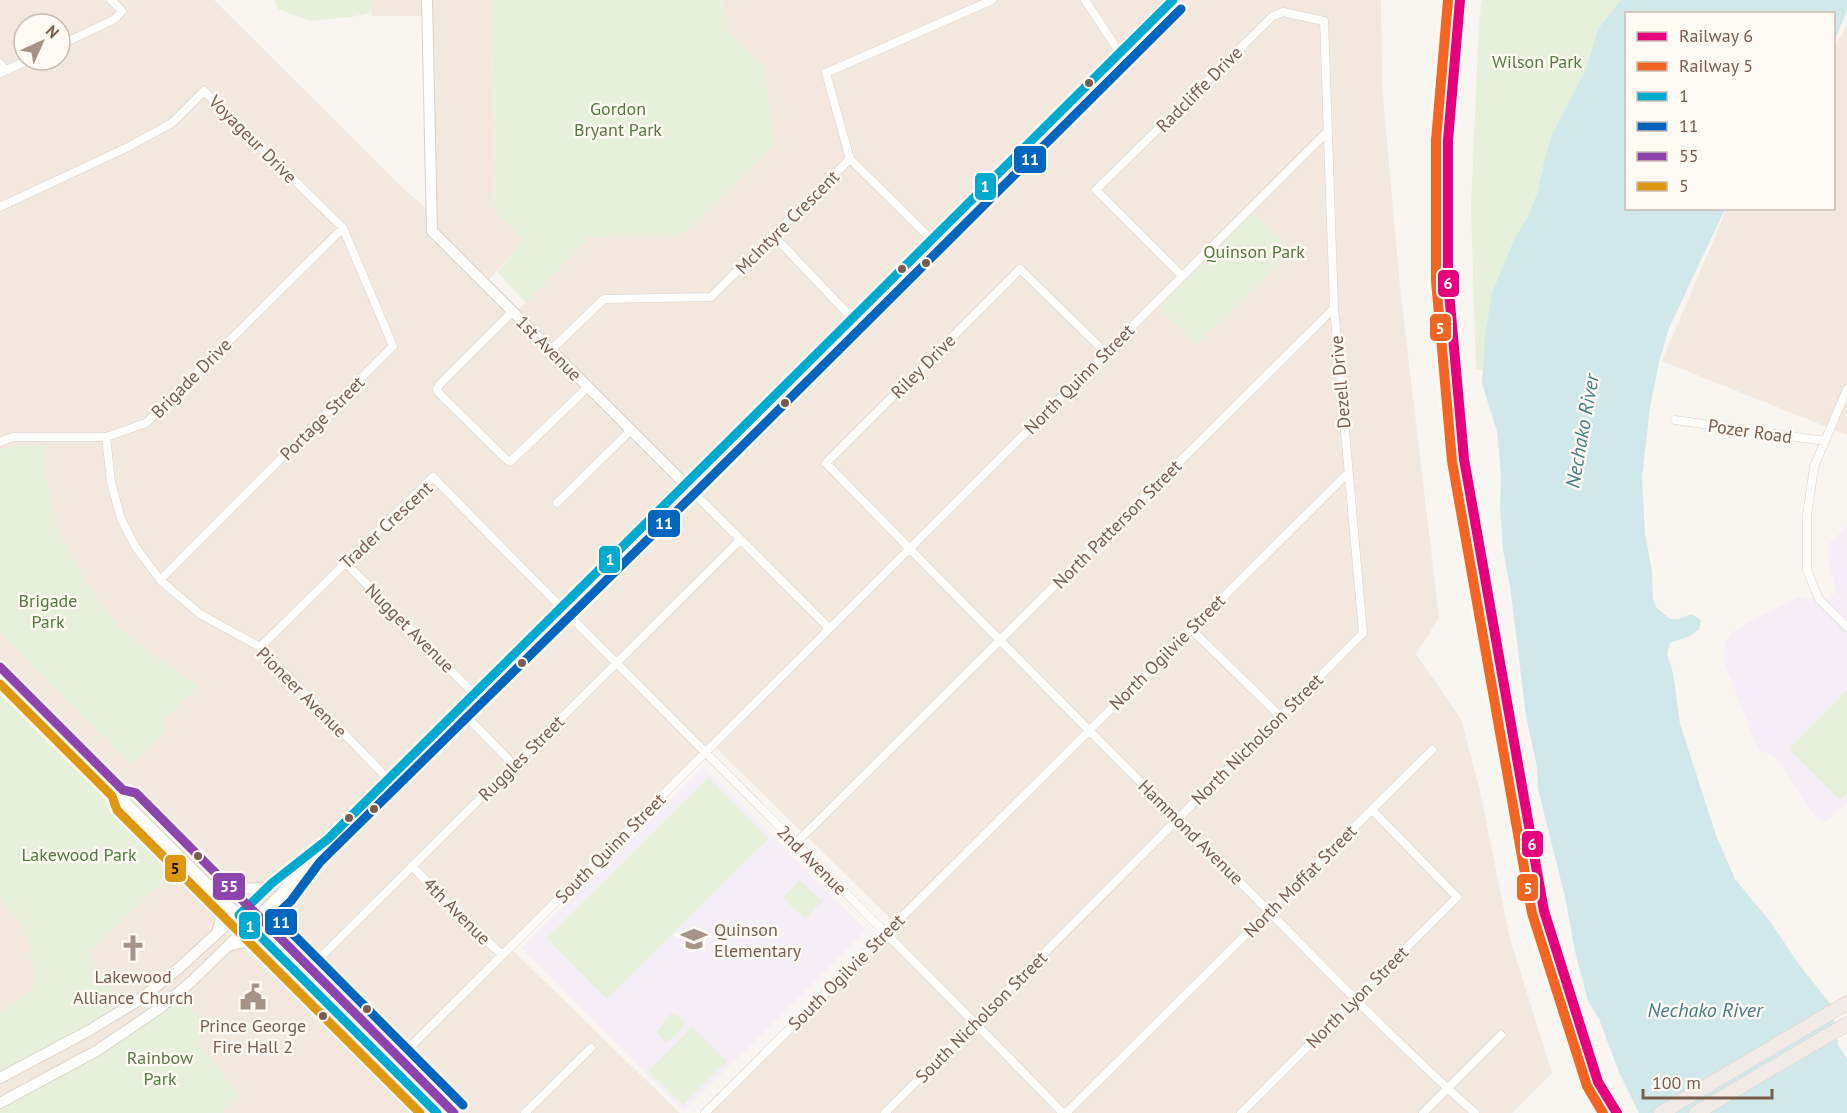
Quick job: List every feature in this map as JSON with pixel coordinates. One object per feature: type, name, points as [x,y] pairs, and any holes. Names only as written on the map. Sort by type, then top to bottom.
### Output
[{"type":"highway","points":[[1661,1113],[1847,1003]]},
{"type":"highway","points":[[1696,1113],[1847,1024]]},
{"type":"street","points":[[72,39],[113,20],[122,11],[111,0]]},
{"type":"street","name":"1st Avenue","points":[[427,0],[432,231],[829,628]]},
{"type":"street","name":"McIntyre Crescent","points":[[551,350],[604,299],[711,297],[850,159],[826,73],[992,0]]},
{"type":"street","points":[[1085,0],[1120,53]]},
{"type":"street","points":[[0,1078],[90,1030],[139,1000],[216,936],[270,885],[311,854],[1173,0]]},
{"type":"street","name":"Radcliffe Drive","points":[[1182,276],[1096,190],[1278,13],[1283,12],[1324,21],[1328,131]]},
{"type":"street","points":[[0,63],[3,72]]},
{"type":"street","name":"Voyageur Drive","points":[[0,207],[128,147],[172,123],[204,91],[343,228]]},
{"type":"street","name":"North Quinn Street","points":[[829,628],[1328,131]]},
{"type":"street","name":"Dezell Drive","points":[[1328,131],[1334,308],[1363,633]]},
{"type":"street","points":[[850,159],[932,240]]},
{"type":"street","name":"Brigade Drive","points":[[0,442],[13,437],[106,437],[146,423],[343,228]]},
{"type":"street","name":"Portage Street","points":[[160,580],[393,346],[343,228]]},
{"type":"street","points":[[773,235],[853,319]]},
{"type":"street","name":"Riley Drive","points":[[909,549],[826,463],[1020,269],[1106,352]]},
{"type":"street","name":"North Patterson Street","points":[[795,843],[1334,308]]},
{"type":"street","points":[[513,311],[440,384],[437,389],[439,393],[507,460],[511,461],[516,459],[588,387]]},
{"type":"street","points":[[1847,389],[1815,467],[1807,515],[1807,570],[1819,598],[1847,627]]},
{"type":"street","name":"Pozer Road","points":[[1676,420],[1825,441]]},
{"type":"street","points":[[557,503],[631,430]]},
{"type":"street","name":"Pioneer Avenue","points":[[106,437],[111,482],[121,519],[135,546],[160,580],[200,614],[261,647],[388,779]]},
{"type":"street","name":"North Ogilvie Street","points":[[987,831],[1348,473]]},
{"type":"street","name":"Trader Crescent","points":[[261,647],[433,477],[561,608]]},
{"type":"street","name":"Ruggles Street","points":[[301,977],[740,540]]},
{"type":"street","name":"Hammond Avenue","points":[[909,549],[1356,998],[1475,1113]]},
{"type":"street","name":"Nugget Avenue","points":[[346,563],[474,693]]},
{"type":"street","name":"2nd Avenue","points":[[561,608],[1064,1113]]},
{"type":"street","name":"South Quinn Street","points":[[390,1066],[829,628]]},
{"type":"street","points":[[1191,629],[1281,716]]},
{"type":"street","name":"North Nicholson Street","points":[[1076,921],[1363,633]]},
{"type":"street","points":[[0,666],[123,790],[125,802],[437,1113]]},
{"type":"street","points":[[459,708],[514,765]]},
{"type":"street","name":"North Moffat Street","points":[[1064,1113],[1432,750]]},
{"type":"street","points":[[123,790],[136,792],[454,1113]]},
{"type":"street","name":"North Lyon Street","points":[[1241,1113],[1457,897],[1372,810]]},
{"type":"street","name":"South Ogilvie Street","points":[[705,1113],[987,831]]},
{"type":"street","points":[[0,1103],[98,1050],[141,1022],[176,995],[280,895],[311,854]]},
{"type":"street","name":"4th Avenue","points":[[412,866],[502,955]]},
{"type":"street","points":[[225,883],[241,889],[270,885]]},
{"type":"street","points":[[211,888],[221,910],[221,923],[216,936]]},
{"type":"street","points":[[280,895],[274,909],[274,916],[285,942]]},
{"type":"street","name":"South Nicholson Street","points":[[885,1113],[1076,921]]},
{"type":"street","points":[[227,946],[251,942],[275,952]]},
{"type":"street","points":[[1424,1113],[1501,1035]]},
{"type":"street","points":[[525,1113],[591,1048]]},
{"type":"shaded area","points":[[0,0],[214,0],[432,214],[427,16],[372,16],[371,0],[490,0],[495,211],[525,240],[483,286],[512,316],[590,237],[683,235],[764,66],[730,33],[721,0],[1381,0],[1382,86],[1400,287],[1439,618],[1416,654],[1461,719],[1480,791],[1510,939],[1552,1073],[1512,1113],[711,1113],[894,922],[715,747],[511,949],[680,1113],[0,1113]]},
{"type":"shaded area","points":[[1847,26],[1847,435],[1662,361],[1727,210],[1835,210],[1835,44]]},
{"type":"shaded area","points":[[1847,526],[1847,803],[1826,822],[1814,816],[1778,759],[1758,749],[1724,662],[1725,644],[1733,632],[1745,624],[1798,598],[1827,598],[1836,592],[1827,546]]},
{"type":"shaded area","name":"Quinson Elementary","points":[[704,767],[866,930],[684,1111],[522,948]]},
{"type":"green space","points":[[274,0],[371,0],[372,12],[351,17],[310,21],[278,9]]},
{"type":"green space","name":"Gordon Bryant Park","points":[[490,0],[721,0],[730,33],[764,66],[775,144],[683,235],[590,237],[526,303],[497,272],[525,240],[495,211]]},
{"type":"green space","name":"Wilson Park","points":[[1482,0],[1698,0],[1636,12],[1625,12],[1498,370],[1476,370],[1471,208],[1479,20]]},
{"type":"green space","name":"Quinson Park","points":[[1253,213],[1293,250],[1197,344],[1159,308]]},
{"type":"green space","name":"Brigade Park","points":[[23,444],[47,445],[45,471],[58,531],[88,585],[120,628],[159,659],[199,685],[162,723],[168,730],[132,765],[0,632],[0,450]]},
{"type":"green space","name":"Lakewood Park","points":[[0,663],[191,854],[88,954],[127,1013],[0,1079],[0,1012],[32,991],[35,974],[25,931],[0,895]]},
{"type":"green space","points":[[1847,690],[1847,793],[1840,800],[1789,749]]},
{"type":"green space","points":[[709,777],[769,838],[607,999],[547,938]]},
{"type":"green space","points":[[800,880],[822,901],[805,919],[783,898]]},
{"type":"green space","name":"Rainbow Park","points":[[181,999],[209,1028],[199,1043],[239,1095],[223,1111],[224,1113],[0,1113],[1,1105],[102,1052]]},
{"type":"green space","points":[[670,1014],[677,1014],[684,1021],[684,1027],[666,1043],[656,1032]]},
{"type":"green space","points":[[692,1027],[727,1061],[683,1105],[648,1071]]},
{"type":"water","name":"Nechako River","points":[[1621,0],[1847,0],[1847,10],[1835,40],[1835,12],[1625,12],[1625,210],[1725,210],[1669,328],[1659,362],[1650,408],[1642,477],[1645,534],[1652,571],[1653,598],[1656,607],[1670,619],[1679,619],[1691,614],[1701,620],[1699,629],[1690,636],[1670,643],[1667,654],[1673,673],[1680,724],[1717,838],[1735,879],[1769,920],[1800,966],[1832,1006],[1838,1045],[1847,1059],[1847,1113],[1639,1113],[1619,1072],[1599,1019],[1588,1001],[1575,951],[1565,897],[1538,789],[1537,767],[1526,716],[1510,586],[1503,550],[1497,431],[1482,384],[1485,337],[1492,293],[1514,240],[1529,215],[1553,133],[1586,69],[1598,29]]},
{"type":"rail line","name":"5","points":[[1448,0],[1436,140],[1436,281],[1452,461],[1532,913],[1587,1086],[1603,1113]]},
{"type":"rail line","name":"6","points":[[1460,0],[1448,140],[1448,281],[1464,459],[1544,911],[1598,1082],[1617,1113]]},
{"type":"transit line","name":"1","points":[[437,1113],[239,915],[272,883],[328,839],[1173,0]]},
{"type":"transit line","name":"11","points":[[463,1105],[275,916],[291,901],[320,862],[1181,9]]},
{"type":"transit line","name":"55","points":[[0,667],[123,790],[136,793],[454,1113]]},
{"type":"transit line","name":"5","points":[[0,684],[112,796],[117,810],[420,1113]]},
{"type":"place","name":"Quinson Elementary","points":[[694,939]]},
{"type":"place","name":"Lakewood Alliance Church","points":[[133,948]]},
{"type":"place","name":"Prince George Fire Hall 2","points":[[253,997]]}]
